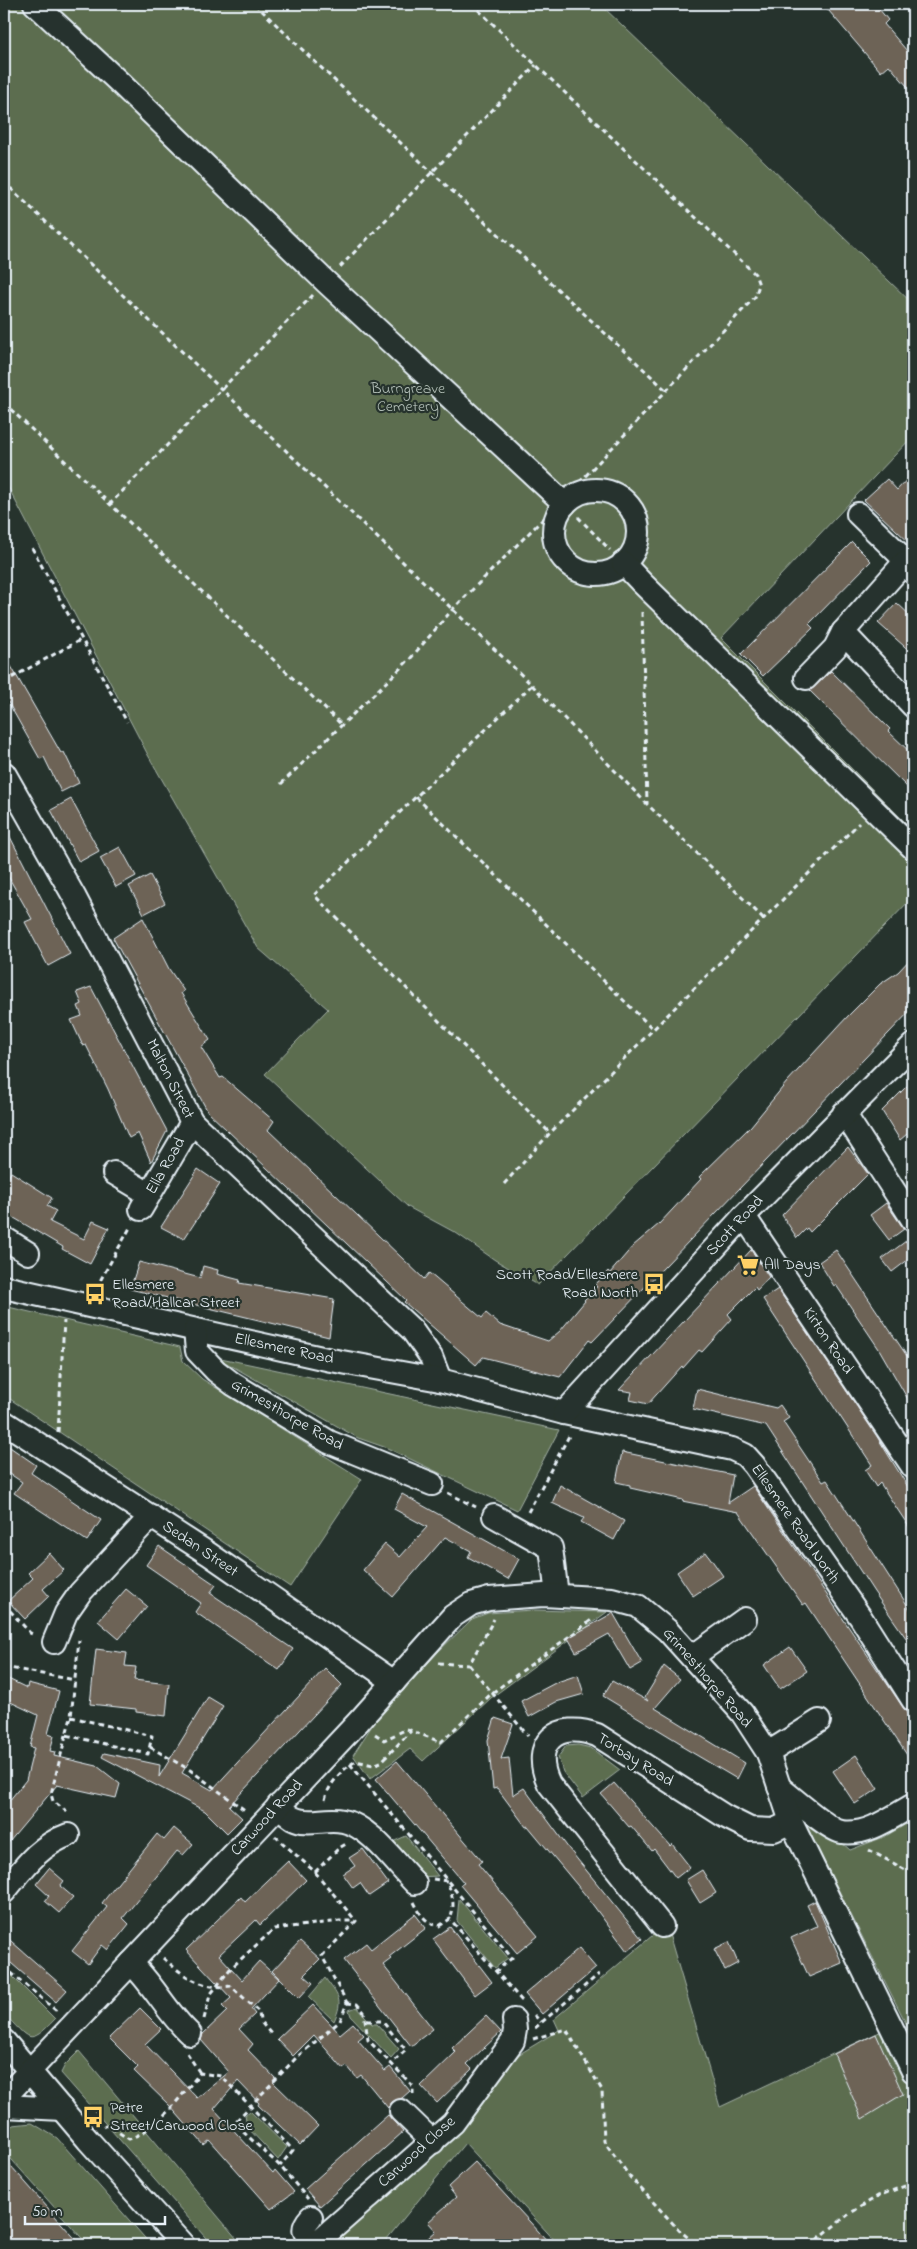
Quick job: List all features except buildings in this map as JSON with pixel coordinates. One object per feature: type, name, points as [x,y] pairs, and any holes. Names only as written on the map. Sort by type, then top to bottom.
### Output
[{"type":"street","points":[[35,4],[118,80],[326,282],[563,503]]},
{"type":"street","points":[[596,489],[610,492],[623,500],[631,508],[638,529],[635,547],[623,563],[601,573],[587,573],[576,569],[564,560],[555,543],[554,528],[557,514],[563,503],[581,492],[596,489]]},
{"type":"street","points":[[806,678],[835,648],[843,632],[909,568],[899,554],[858,514]]},
{"type":"street","points":[[623,563],[913,848]]},
{"type":"street","points":[[843,632],[913,706]]},
{"type":"street","name":"Malton Street","points":[[4,773],[48,853],[76,898],[192,1122],[412,1330],[431,1357],[440,1380]]},
{"type":"street","name":"Scott Road","points":[[572,1414],[744,1216],[844,1113],[913,1046]]},
{"type":"street","points":[[844,1113],[913,1220]]},
{"type":"street","name":"Ella Road","points":[[145,1201],[192,1122]]},
{"type":"street","points":[[114,1173],[145,1201]]},
{"type":"street","name":"Kirton Road","points":[[744,1216],[913,1467]]},
{"type":"street","points":[[4,1238],[28,1252]]},
{"type":"street","name":"Ellesmere Road","points":[[4,1287],[331,1360],[440,1380],[572,1414]]},
{"type":"street","name":"Grimesthorpe Road","points":[[196,1330],[197,1351],[216,1371],[233,1384],[329,1442],[432,1484]]},
{"type":"street","name":"Ellesmere Road North","points":[[572,1414],[732,1449],[745,1455],[803,1533],[913,1700]]},
{"type":"street","name":"Sedan Street","points":[[4,1422],[151,1516],[394,1682]]},
{"type":"street","points":[[54,1642],[66,1613],[80,1593],[151,1516]]},
{"type":"street","points":[[494,1516],[551,1548],[557,1595]]},
{"type":"street","name":"Grimesthorpe Road","points":[[557,1595],[612,1598],[638,1606],[667,1630],[742,1714],[768,1753],[791,1822],[913,2071]]},
{"type":"street","name":"Carwood Road","points":[[4,2098],[359,1721],[453,1616],[471,1604],[489,1599],[557,1595]]},
{"type":"street","points":[[692,1657],[745,1619]]},
{"type":"street","points":[[768,1753],[819,1721]]},
{"type":"street","name":"Torbay Road","points":[[542,1752],[554,1735],[564,1731],[584,1730],[597,1735],[726,1817],[750,1829],[774,1830],[791,1822]]},
{"type":"street","points":[[542,1752],[544,1774],[549,1784],[662,1926]]},
{"type":"street","points":[[779,1787],[829,1826],[841,1832],[868,1829],[913,1805]]},
{"type":"street","points":[[278,1806],[294,1819],[310,1822],[325,1819],[344,1821],[369,1834],[415,1883]]},
{"type":"street","points":[[4,1892],[35,1854],[52,1841],[68,1836]]},
{"type":"street","points":[[131,1963],[152,1986],[176,2020],[190,2034]]},
{"type":"street","name":"Carwood Close","points":[[315,2244],[433,2142],[453,2122],[517,2033]]},
{"type":"street","points":[[4,2041],[88,2140],[182,2245]]},
{"type":"street","points":[[4,2106],[62,2109]]},
{"type":"street","points":[[401,2111],[433,2142]]},
{"type":"street","points":[[310,2209],[304,2230],[315,2244]]},
{"type":"path","points":[[255,4],[389,134],[433,172],[667,391]]},
{"type":"path","points":[[281,784],[410,659],[452,610],[563,503],[755,297],[759,285],[755,274],[472,4]]},
{"type":"path","points":[[4,182],[532,685],[647,804],[763,918]]},
{"type":"path","points":[[4,403],[342,725]]},
{"type":"path","points":[[563,503],[623,563]]},
{"type":"path","points":[[32,548],[127,722]]},
{"type":"path","points":[[642,583],[647,804]]},
{"type":"path","points":[[4,682],[82,638]]},
{"type":"path","points":[[532,685],[314,895],[550,1133]]},
{"type":"path","points":[[416,797],[653,1029]]},
{"type":"path","points":[[504,1184],[550,1133],[874,808]]},
{"type":"path","points":[[56,1456],[76,1304],[145,1201]]},
{"type":"path","points":[[519,1530],[572,1414]]},
{"type":"path","points":[[432,1484],[494,1516]]},
{"type":"path","points":[[469,1665],[505,1597]]},
{"type":"path","points":[[359,1721],[384,1740],[407,1729],[441,1742],[492,1693],[599,1615],[612,1598]]},
{"type":"path","points":[[4,1604],[30,1633],[54,1642]]},
{"type":"path","points":[[68,1836],[78,1820],[54,1801],[51,1794],[70,1717],[79,1637]]},
{"type":"path","points":[[413,1661],[469,1665],[542,1752]]},
{"type":"path","points":[[4,1666],[75,1680]]},
{"type":"path","points":[[66,1734],[148,1754],[150,1747],[152,1736],[70,1717]]},
{"type":"path","points":[[325,1819],[327,1789],[350,1764],[356,1761],[373,1765],[381,1762],[411,1731]]},
{"type":"path","points":[[150,1747],[190,1770],[262,1824],[315,1872],[356,1921]]},
{"type":"path","points":[[350,1764],[512,1958],[495,1972]]},
{"type":"path","points":[[315,1872],[346,1844],[354,1826]]},
{"type":"path","points":[[841,1832],[882,1858],[913,1874]]},
{"type":"path","points":[[434,1879],[447,1881],[453,1897],[454,1911],[450,1919],[439,1926],[432,1924],[422,1917],[411,1893],[415,1883],[434,1879]]},
{"type":"path","points":[[450,1919],[541,2022]]},
{"type":"path","points":[[280,2166],[293,2150],[220,2076],[200,2073],[181,2044],[204,2018],[210,1995],[230,1968],[274,1929],[340,1921],[356,1921]]},
{"type":"path","points":[[310,2209],[280,2166],[239,2128],[237,2120],[296,2058],[340,2021],[347,2003],[322,1956],[356,1921]]},
{"type":"path","points":[[148,1945],[199,1984],[216,1988],[231,1986],[259,2012],[260,2021],[272,2034]]},
{"type":"path","points":[[4,1967],[73,2024]]},
{"type":"path","points":[[517,2033],[541,2022],[599,1974]]},
{"type":"path","points":[[347,2003],[357,2004],[364,2012],[367,2021],[368,2040],[413,2086],[413,2097],[401,2111]]},
{"type":"path","points":[[367,2021],[382,2021],[406,2050],[391,2064]]},
{"type":"path","points":[[517,2033],[537,2039],[566,2029],[602,2090],[604,2142],[630,2177],[679,2230],[697,2245]]},
{"type":"path","points":[[88,2140],[106,2125],[129,2139],[142,2134],[156,2123],[200,2073]]},
{"type":"path","points":[[810,2245],[848,2214],[878,2196],[913,2183]]},
{"type":"green space","name":"Burngreave Cemetery","points":[[4,4],[600,4],[913,304],[913,436],[721,638],[913,830],[913,897],[538,1285],[495,1260],[456,1233],[408,1207],[265,1074],[328,1009],[258,948],[148,755],[4,479]]},
{"type":"green space","points":[[4,1306],[180,1347],[183,1361],[202,1379],[362,1479],[290,1587],[4,1395]]},
{"type":"green space","points":[[216,1357],[559,1430],[517,1510],[387,1448],[358,1438]]},
{"type":"green space","points":[[533,1610],[607,1612],[491,1698],[423,1761],[410,1749],[370,1779],[353,1755],[375,1721],[438,1652],[472,1619],[488,1613]]},
{"type":"green space","points":[[578,1745],[591,1748],[620,1770],[583,1798],[563,1772],[558,1757],[566,1746]]},
{"type":"green space","points":[[802,1818],[831,1833],[850,1850],[884,1837],[913,1820],[913,2037]]},
{"type":"green space","points":[[406,1836],[438,1876],[419,1877],[388,1844]]},
{"type":"green space","points":[[459,1899],[508,1958],[495,1968],[457,1921]]},
{"type":"green space","points":[[666,1924],[720,2107],[886,2029],[913,2090],[913,2245],[559,2245],[465,2143],[382,2245],[331,2245],[457,2132],[518,2055],[559,2030],[554,2019]]},
{"type":"green space","points":[[4,1968],[55,2019],[39,2034],[29,2036],[24,2034],[4,2014]]},
{"type":"green space","points":[[325,1978],[339,2002],[339,2008],[334,2021],[309,1997]]},
{"type":"green space","points":[[357,2007],[372,2024],[377,2024],[399,2049],[391,2058],[351,2016],[349,2010]]},
{"type":"green space","points":[[79,2051],[242,2245],[212,2245],[61,2073],[65,2065]]},
{"type":"green space","points":[[250,2111],[287,2147],[278,2160],[247,2127],[245,2115]]},
{"type":"green space","points":[[32,2123],[57,2138],[151,2245],[88,2245],[4,2151],[4,2133],[13,2125]]},
{"type":"place","name":"All Days","points":[[748,1265]]},
{"type":"place","name":"Scott Road/Ellesmere Road North","points":[[654,1284]]},
{"type":"place","name":"Ellesmere Road/Hallcar Street","points":[[95,1294]]},
{"type":"place","name":"Petre Street/Carwood Close","points":[[93,2117]]}]
